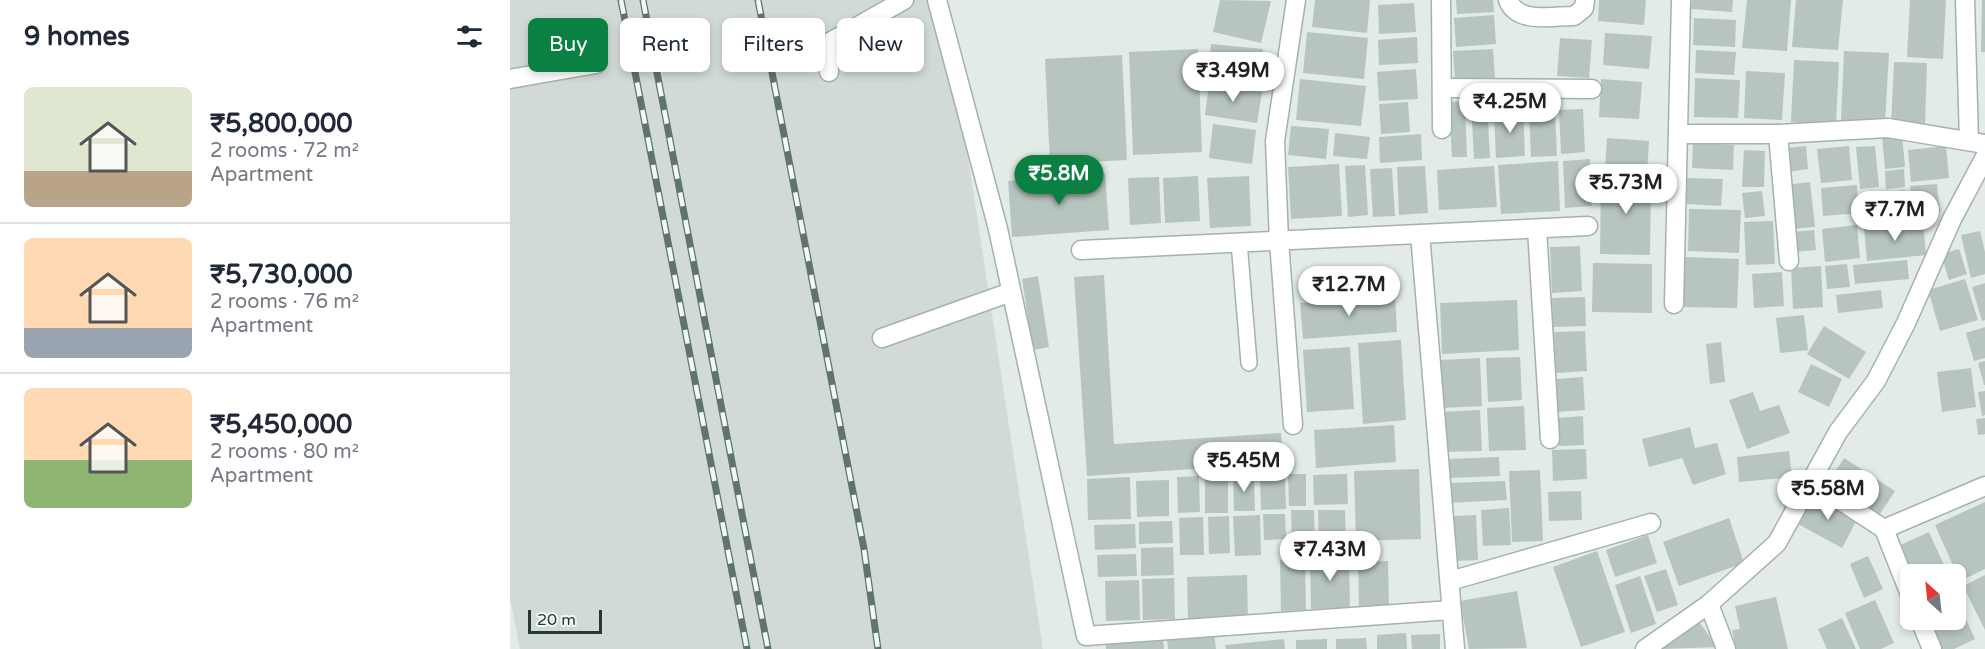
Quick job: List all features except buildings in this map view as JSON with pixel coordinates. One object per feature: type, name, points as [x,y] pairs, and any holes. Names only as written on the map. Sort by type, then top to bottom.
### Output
[{"type":"street","points":[[829,72],[830,42],[904,0]]},
{"type":"street","points":[[937,0],[998,229],[1087,643],[1451,610]]},
{"type":"street","points":[[1293,425],[1279,241],[1275,141],[1296,0]]},
{"type":"street","points":[[1441,0],[1442,129]]},
{"type":"street","points":[[1508,0],[1511,9],[1521,16],[1575,16],[1584,8],[1585,0]]},
{"type":"street","points":[[1674,304],[1682,0]]},
{"type":"street","points":[[1678,134],[1778,134],[1887,128],[1977,143],[1965,0]]},
{"type":"street","points":[[510,79],[550,72]]},
{"type":"street","points":[[1442,88],[1592,89]]},
{"type":"street","points":[[1778,134],[1789,261]]},
{"type":"street","points":[[1645,649],[1709,604],[1777,543],[1809,480],[1838,432],[1876,381],[1906,323],[1952,219],[1985,157]]},
{"type":"street","points":[[1081,250],[1588,226]]},
{"type":"street","points":[[1537,229],[1550,439]]},
{"type":"street","points":[[1420,234],[1455,649]]},
{"type":"street","points":[[882,338],[1011,292]]},
{"type":"street","points":[[1809,480],[1884,529],[1900,569]]},
{"type":"street","points":[[1884,529],[1985,486]]},
{"type":"street","points":[[1450,581],[1651,523]]},
{"type":"street","points":[[1709,604],[1726,649]]},
{"type":"street","points":[[1924,630],[1932,649]]},
{"type":"lane","points":[[1239,242],[1249,363]]},
{"type":"shaded area","points":[[510,0],[944,0],[1043,649],[520,649],[510,598]]},
{"type":"railway","points":[[621,0],[747,649]]},
{"type":"railway","points":[[643,0],[768,649]]},
{"type":"railway","points":[[758,0],[864,549],[878,649]]}]
